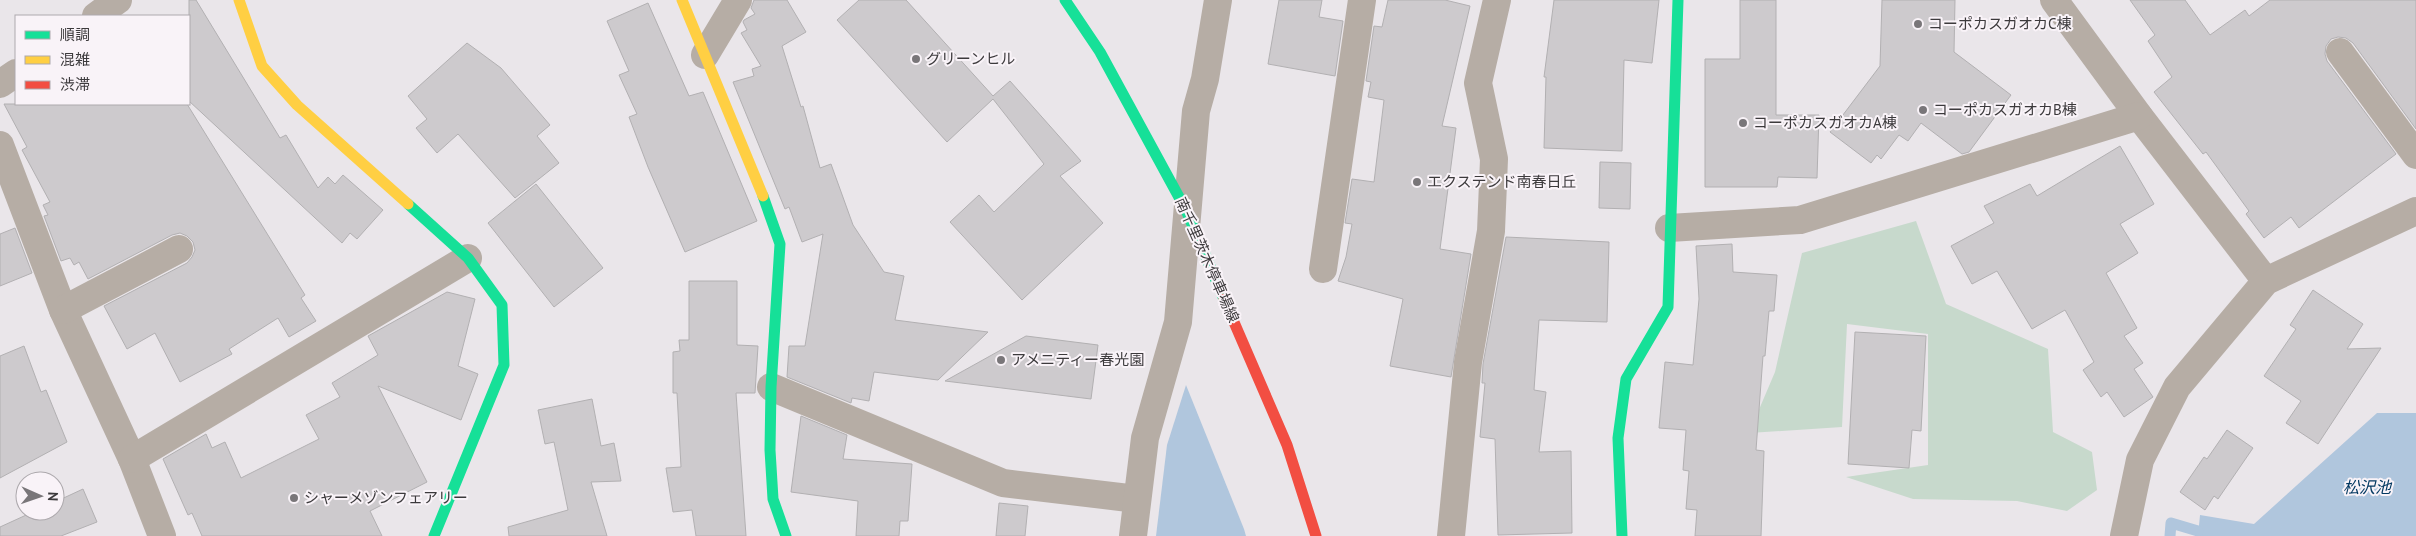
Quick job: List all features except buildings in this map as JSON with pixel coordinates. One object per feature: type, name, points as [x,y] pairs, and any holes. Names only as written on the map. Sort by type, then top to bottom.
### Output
[{"type":"street","points":[[97,15],[118,0]]},
{"type":"street","points":[[239,0],[262,66],[297,105],[468,258],[502,305],[504,365],[434,536]]},
{"type":"street","points":[[682,0],[774,222],[780,244],[771,387],[770,450],[773,499],[786,536]]},
{"type":"street","points":[[705,55],[738,0]]},
{"type":"street","name":"南千里茨木停車場線","points":[[1066,0],[1100,52],[1186,210],[1287,445],[1316,536]]},
{"type":"street","points":[[1133,536],[1144,438],[1178,322],[1186,210],[1196,111],[1205,79],[1218,0]]},
{"type":"street","points":[[1323,269],[1362,0]]},
{"type":"street","points":[[1451,536],[1468,362],[1490,231],[1494,159],[1478,83],[1497,0]]},
{"type":"street","points":[[1622,536],[1618,438],[1626,379],[1668,307],[1669,228],[1678,0]]},
{"type":"street","points":[[2054,0],[2139,116],[2266,281]]},
{"type":"street","points":[[2340,52],[2416,155]]},
{"type":"street","points":[[0,84],[15,74]]},
{"type":"street","points":[[1669,228],[1800,220],[2139,116]]},
{"type":"street","points":[[0,145],[63,310],[132,459],[162,536]]},
{"type":"street","points":[[2124,536],[2140,460],[2177,387],[2266,281],[2416,211]]},
{"type":"street","points":[[63,310],[179,249]]},
{"type":"street","points":[[132,459],[468,258]]},
{"type":"street","points":[[771,387],[1003,483],[1137,500]]},
{"type":"green space","points":[[1916,221],[1946,304],[2048,349],[2053,432],[2092,452],[2097,490],[2067,511],[2017,501],[1913,499],[1846,477],[1928,465],[1928,334],[1847,324],[1842,427],[1749,433],[1775,372],[1802,253]]},
{"type":"water","points":[[1186,385],[1246,536],[1156,536],[1167,445]]},
{"type":"water","name":"松沢池","points":[[2377,413],[2416,413],[2416,536],[2198,536],[2200,515],[2254,524]]},
{"type":"waterway","points":[[2170,536],[2171,523],[2198,531]]},
{"type":"traffic: fast","points":[[1065,0],[1100,52],[1186,210],[1224,299]]},
{"type":"traffic: fast","points":[[1622,536],[1618,438],[1626,379],[1668,307],[1678,0]]},
{"type":"traffic: fast","points":[[763,196],[780,244],[771,387],[770,450],[773,499],[786,536]]},
{"type":"traffic: fast","points":[[408,204],[468,258],[502,305],[504,365],[434,536]]},
{"type":"traffic: slow","points":[[239,0],[262,66],[297,105],[408,204]]},
{"type":"traffic: slow","points":[[682,0],[763,196]]},
{"type":"traffic: jam","points":[[1224,299],[1287,445],[1316,536]]},
{"type":"place","name":"コーポカスガオカC棟","points":[[1918,24]]},
{"type":"place","name":"グリーンヒル","points":[[916,59]]},
{"type":"place","name":"コーポカスガオカB棟","points":[[1923,110]]},
{"type":"place","name":"コーポカスガオカA棟","points":[[1743,123]]},
{"type":"place","name":"エクステンド南春日丘","points":[[1417,182]]},
{"type":"place","name":"アメニティー春光園","points":[[1001,360]]},
{"type":"place","name":"シャーメゾンフェアリー","points":[[294,498]]}]
